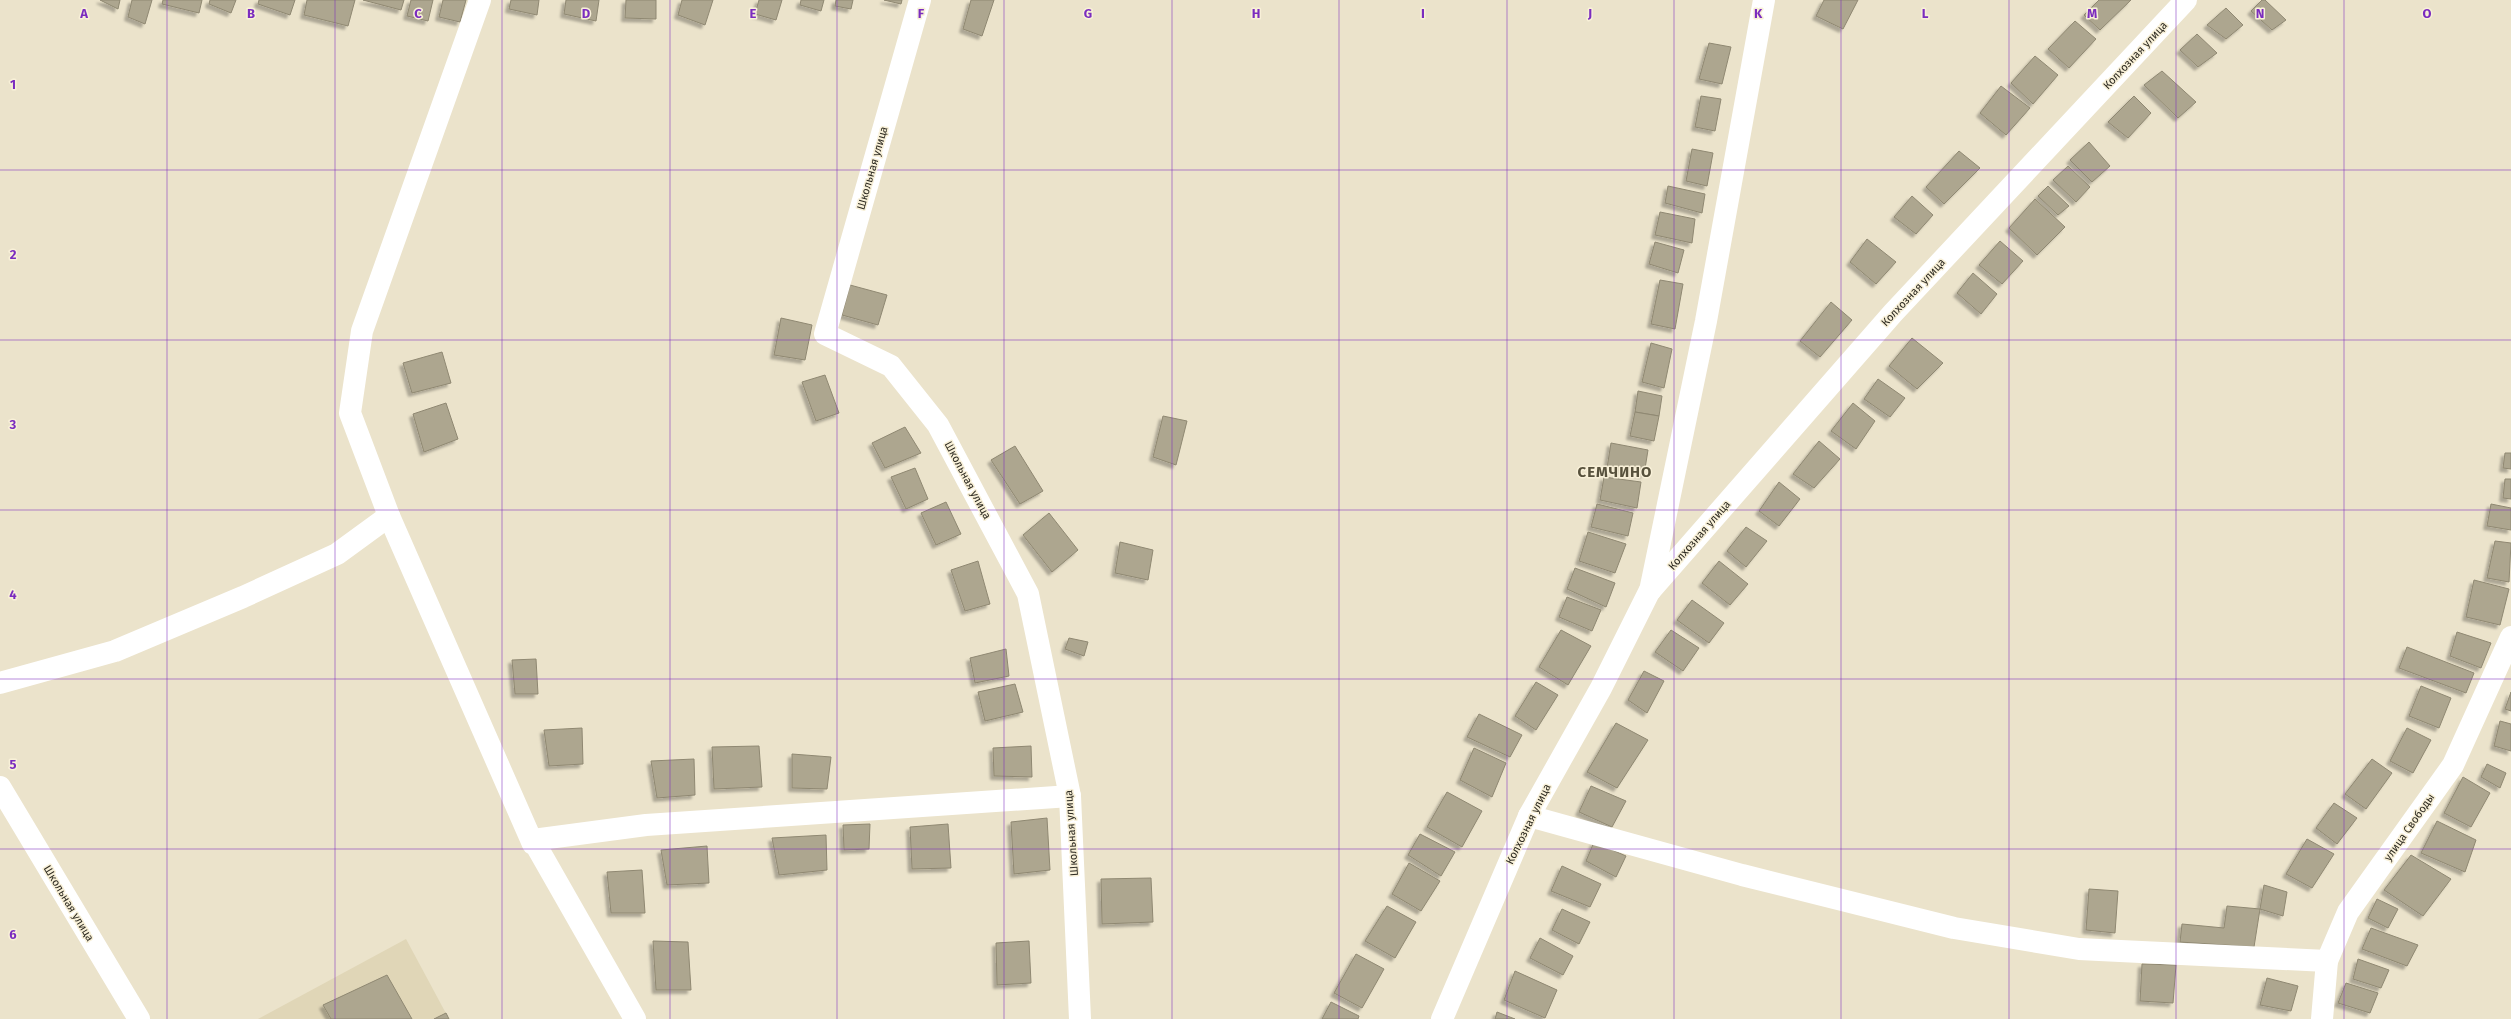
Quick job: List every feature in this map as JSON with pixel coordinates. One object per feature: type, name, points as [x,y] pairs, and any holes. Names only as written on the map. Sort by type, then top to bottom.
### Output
[{"type":"street","points":[[480,0],[362,331],[350,413],[390,516],[533,844],[533,840]]},
{"type":"street","name":"Школьная улица","points":[[920,0],[825,334],[891,366],[938,425],[1028,594],[1070,796],[1080,1019]]},
{"type":"street","name":"Колхозная улица","points":[[1649,592],[1706,322],[1764,0]]},
{"type":"street","name":"Колхозная улица","points":[[1442,1019],[1529,816],[1600,688],[1649,592],[1893,313],[2186,0]]},
{"type":"street","points":[[0,683],[115,651],[243,598],[337,554],[390,516]]},
{"type":"street","name":"улица Свободы","points":[[2322,1019],[2327,962],[2348,912],[2453,765],[2511,637]]},
{"type":"street","name":"Школьная улица","points":[[0,788],[139,1019]]},
{"type":"street","points":[[533,840],[646,825],[1070,796]]},
{"type":"street","points":[[1529,816],[1742,875],[1954,928],[2079,949],[2327,962]]},
{"type":"street","points":[[533,840],[635,1019]]},
{"type":"shaded area","points":[[406,939],[449,1019],[258,1019]]},
{"type":"building","points":[[100,0],[120,0],[118,9]]},
{"type":"building","points":[[132,0],[152,0],[145,24],[128,17]]},
{"type":"building","points":[[163,0],[202,0],[199,13],[162,4]]},
{"type":"building","points":[[210,0],[236,0],[231,13],[209,4]]},
{"type":"building","points":[[259,0],[295,0],[290,15],[258,4]]},
{"type":"building","points":[[307,0],[355,0],[348,26],[304,15]]},
{"type":"building","points":[[363,0],[404,0],[401,10]]},
{"type":"building","points":[[411,0],[433,0],[428,21],[407,16]]},
{"type":"building","points":[[443,0],[466,0],[460,22],[439,17]]},
{"type":"building","points":[[511,0],[539,0],[537,15],[509,9]]},
{"type":"building","points":[[566,0],[599,0],[596,21],[564,14]]},
{"type":"building","points":[[626,0],[656,0],[656,19],[625,18]]},
{"type":"building","points":[[682,0],[713,0],[705,25],[678,15]]},
{"type":"building","points":[[759,0],[782,0],[776,20],[755,14]]},
{"type":"building","points":[[801,0],[824,0],[821,11],[800,5]]},
{"type":"building","points":[[836,0],[853,0],[851,9],[835,6]]},
{"type":"building","points":[[884,0],[902,0],[901,4]]},
{"type":"building","points":[[971,0],[994,0],[982,36],[963,29]]},
{"type":"building","points":[[1824,0],[1858,0],[1843,29],[1816,16]]},
{"type":"building","points":[[2099,0],[2131,0],[2100,30],[2084,15]]},
{"type":"building","points":[[2262,0],[2265,0],[2286,20],[2272,30],[2251,11]]},
{"type":"building","points":[[2226,8],[2243,25],[2226,39],[2207,25]]},
{"type":"building","points":[[2075,21],[2096,39],[2069,68],[2048,49]]},
{"type":"building","points":[[2197,34],[2217,53],[2198,67],[2180,50]]},
{"type":"building","points":[[1709,43],[1731,47],[1722,84],[1699,79]]},
{"type":"building","points":[[2035,56],[2058,75],[2033,104],[2011,83]]},
{"type":"building","points":[[2162,71],[2196,102],[2178,118],[2144,85]]},
{"type":"building","points":[[2001,86],[2030,108],[2006,135],[1980,113]]},
{"type":"building","points":[[1701,96],[1721,99],[1715,131],[1695,127]]},
{"type":"building","points":[[2134,96],[2151,113],[2128,138],[2108,122]]},
{"type":"building","points":[[2089,142],[2110,166],[2092,182],[2070,160]]},
{"type":"building","points":[[1692,149],[1713,153],[1707,186],[1686,181]]},
{"type":"building","points":[[1959,151],[1980,168],[1944,204],[1926,187]]},
{"type":"building","points":[[2068,166],[2090,187],[2076,202],[2053,180]]},
{"type":"building","points":[[1668,186],[1705,194],[1702,213],[1665,203]]},
{"type":"building","points":[[2048,186],[2069,206],[2058,215],[2038,196]]},
{"type":"building","points":[[1912,196],[1933,215],[1916,234],[1894,217]]},
{"type":"building","points":[[2035,199],[2065,227],[2037,255],[2009,228]]},
{"type":"building","points":[[1660,212],[1695,219],[1692,243],[1655,235]]},
{"type":"building","points":[[1867,239],[1896,262],[1876,284],[1850,262]]},
{"type":"building","points":[[2000,241],[2023,261],[2002,284],[1979,265]]},
{"type":"building","points":[[1655,242],[1684,250],[1678,273],[1649,264]]},
{"type":"building","points":[[1973,273],[1997,294],[1981,314],[1957,293]]},
{"type":"building","points":[[1660,280],[1683,284],[1675,329],[1651,324]]},
{"type":"building","points":[[850,285],[887,295],[878,325],[842,315]]},
{"type":"building","points":[[1831,302],[1852,320],[1820,357],[1800,341]]},
{"type":"building","points":[[781,318],[812,325],[805,360],[774,355]]},
{"type":"building","points":[[1912,338],[1943,363],[1917,389],[1889,366]]},
{"type":"building","points":[[1651,343],[1672,349],[1664,388],[1642,382]]},
{"type":"building","points":[[442,352],[451,383],[412,393],[403,363]]},
{"type":"building","points":[[825,375],[839,413],[816,421],[802,382]]},
{"type":"building","points":[[1878,379],[1905,398],[1890,417],[1864,399]]},
{"type":"building","points":[[1638,391],[1662,396],[1659,416],[1635,412]]},
{"type":"building","points":[[446,403],[458,439],[424,452],[413,414]]},
{"type":"building","points":[[1853,403],[1875,421],[1856,449],[1831,431]]},
{"type":"building","points":[[1635,412],[1659,416],[1654,441],[1630,436]]},
{"type":"building","points":[[1163,416],[1187,421],[1176,465],[1153,457]]},
{"type":"building","points":[[905,427],[921,453],[885,468],[872,443]]},
{"type":"building","points":[[1819,441],[1840,459],[1814,488],[1793,474]]},
{"type":"building","points":[[1611,443],[1648,450],[1644,475],[1607,468]]},
{"type":"building","points":[[1015,446],[1043,491],[1020,504],[991,460]]},
{"type":"building","points":[[2505,453],[2511,453],[2511,469],[2503,468]]},
{"type":"building","points":[[915,468],[928,499],[906,509],[891,477]]},
{"type":"building","points":[[1604,477],[1641,482],[1637,508],[1600,500]]},
{"type":"building","points":[[2505,479],[2511,479],[2511,499],[2503,498]]},
{"type":"building","points":[[1779,482],[1800,499],[1779,526],[1759,511]]},
{"type":"building","points":[[946,502],[961,534],[936,545],[921,513]]},
{"type":"building","points":[[1597,504],[1633,513],[1628,536],[1591,527]]},
{"type":"building","points":[[2491,504],[2511,508],[2511,530],[2487,526]]},
{"type":"building","points":[[1049,513],[1078,550],[1052,572],[1023,535]]},
{"type":"building","points":[[1746,527],[1767,541],[1746,567],[1727,551]]},
{"type":"building","points":[[1588,532],[1626,544],[1615,573],[1579,561]]},
{"type":"building","points":[[2495,541],[2511,543],[2509,582],[2487,578]]},
{"type":"building","points":[[1120,542],[1153,550],[1148,580],[1115,573]]},
{"type":"building","points":[[978,561],[990,604],[965,611],[951,570]]},
{"type":"building","points":[[1719,561],[1748,584],[1730,605],[1702,583]]},
{"type":"building","points":[[1575,568],[1615,583],[1606,607],[1567,589]]},
{"type":"building","points":[[2474,580],[2509,589],[2500,625],[2466,617]]},
{"type":"building","points":[[1567,597],[1601,610],[1592,631],[1559,617]]},
{"type":"building","points":[[1692,600],[1724,623],[1709,643],[1677,620]]},
{"type":"building","points":[[1561,630],[1591,646],[1568,685],[1539,667]]},
{"type":"building","points":[[1671,630],[1699,648],[1683,671],[1655,652]]},
{"type":"building","points":[[2457,632],[2491,643],[2481,668],[2450,656]]},
{"type":"building","points":[[1069,638],[1088,642],[1084,656],[1065,649]]},
{"type":"building","points":[[2407,647],[2474,673],[2466,693],[2399,668]]},
{"type":"building","points":[[1006,649],[1009,676],[975,683],[970,658]]},
{"type":"building","points":[[536,659],[538,694],[515,694],[512,660]]},
{"type":"building","points":[[1644,671],[1664,681],[1647,713],[1628,700]]},
{"type":"building","points":[[1536,682],[1558,695],[1536,730],[1515,716]]},
{"type":"building","points":[[1015,684],[1023,712],[985,721],[978,692]]},
{"type":"building","points":[[2421,686],[2451,698],[2439,728],[2409,716]]},
{"type":"building","points":[[2511,692],[2511,711],[2505,709]]},
{"type":"building","points":[[1479,714],[1522,735],[1510,757],[1467,737]]},
{"type":"building","points":[[2500,721],[2511,724],[2511,751],[2494,746]]},
{"type":"building","points":[[1616,723],[1648,740],[1617,788],[1587,772]]},
{"type":"building","points":[[582,728],[583,764],[549,766],[544,730]]},
{"type":"building","points":[[2407,728],[2431,740],[2413,773],[2390,761]]},
{"type":"building","points":[[759,746],[762,787],[714,789],[712,747]]},
{"type":"building","points":[[1031,746],[1032,777],[994,776],[993,748]]},
{"type":"building","points":[[1474,748],[1506,763],[1492,797],[1460,780]]},
{"type":"building","points":[[792,754],[831,757],[827,789],[792,788]]},
{"type":"building","points":[[694,759],[695,795],[657,798],[651,761]]},
{"type":"building","points":[[2372,759],[2392,773],[2366,809],[2345,794]]},
{"type":"building","points":[[2487,764],[2506,773],[2500,788],[2481,777]]},
{"type":"building","points":[[2463,777],[2490,793],[2471,827],[2444,813]]},
{"type":"building","points":[[1591,786],[1626,801],[1612,827],[1579,812]]},
{"type":"building","points":[[1447,792],[1482,811],[1462,847],[1427,827]]},
{"type":"building","points":[[2334,803],[2357,818],[2337,844],[2316,828]]},
{"type":"building","points":[[1047,818],[1050,870],[1014,874],[1011,822]]},
{"type":"building","points":[[2437,821],[2476,840],[2465,872],[2421,853]]},
{"type":"building","points":[[870,824],[869,849],[844,850],[843,825]]},
{"type":"building","points":[[948,824],[951,868],[912,869],[910,827]]},
{"type":"building","points":[[1420,834],[1455,852],[1441,876],[1408,855]]},
{"type":"building","points":[[826,835],[827,870],[779,875],[772,838]]},
{"type":"building","points":[[2307,839],[2334,854],[2312,888],[2286,874]]},
{"type":"building","points":[[1594,842],[1626,856],[1616,877],[1586,861]]},
{"type":"building","points":[[707,846],[709,883],[667,885],[661,850]]},
{"type":"building","points":[[2411,855],[2451,879],[2423,916],[2384,890]]},
{"type":"building","points":[[1409,863],[1440,881],[1421,911],[1392,894]]},
{"type":"building","points":[[1562,866],[1601,884],[1590,907],[1551,891]]},
{"type":"building","points":[[642,870],[645,913],[611,913],[607,872]]},
{"type":"building","points":[[1151,878],[1153,922],[1102,924],[1101,879]]},
{"type":"building","points":[[2264,885],[2287,892],[2283,916],[2260,909]]},
{"type":"building","points":[[2089,889],[2118,891],[2115,933],[2086,930]]},
{"type":"building","points":[[2377,899],[2398,909],[2388,928],[2368,918]]},
{"type":"building","points":[[1387,906],[1416,922],[1395,958],[1365,941]]},
{"type":"building","points":[[2227,906],[2260,909],[2254,947],[2180,942],[2182,924],[2224,928]]},
{"type":"building","points":[[1562,909],[1590,922],[1579,944],[1552,930]]},
{"type":"building","points":[[2371,928],[2418,945],[2407,966],[2362,949]]},
{"type":"building","points":[[1540,938],[1573,956],[1563,975],[1530,958]]},
{"type":"building","points":[[653,941],[688,942],[691,990],[656,990]]},
{"type":"building","points":[[1029,941],[1031,983],[997,985],[996,943]]},
{"type":"building","points":[[1356,954],[1384,969],[1362,1008],[1334,993]]},
{"type":"building","points":[[2358,959],[2389,970],[2381,988],[2353,979]]},
{"type":"building","points":[[2142,964],[2176,965],[2173,1003],[2140,1001]]},
{"type":"building","points":[[1515,971],[1557,990],[1545,1018],[1504,1000]]},
{"type":"building","points":[[387,975],[412,1019],[331,1019],[323,1005]]},
{"type":"building","points":[[2267,978],[2298,986],[2291,1011],[2260,1005]]},
{"type":"building","points":[[2346,983],[2378,993],[2370,1013],[2338,1003]]},
{"type":"building","points":[[1331,1002],[1359,1016],[1358,1019],[1322,1019]]},
{"type":"building","points":[[1497,1012],[1515,1019],[1495,1019]]},
{"type":"building","points":[[446,1013],[449,1019],[434,1019]]},
{"type":"district","name":"СЕМЧИНО","points":[[1615,472]]}]
